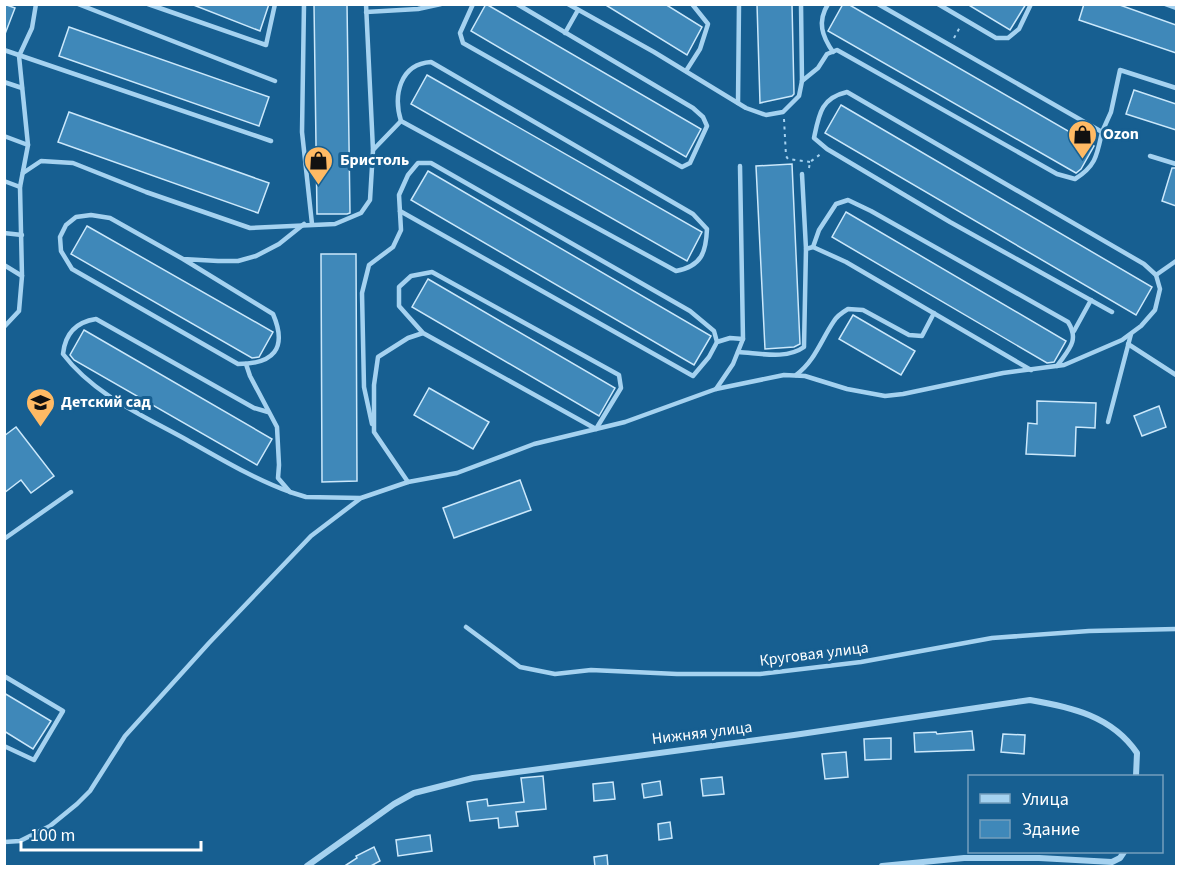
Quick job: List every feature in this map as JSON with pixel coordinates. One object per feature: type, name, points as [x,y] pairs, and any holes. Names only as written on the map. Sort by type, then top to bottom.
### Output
[{"type":"street","name":"Нижняя улица","points":[[307,867],[414,793],[472,778],[794,735],[1030,700],[1090,714],[1118,731],[1137,753],[1136,775]]},
{"type":"street","points":[[882,867],[964,858],[1039,858],[1112,862],[1120,858],[1123,853]]},
{"type":"lane","points":[[4,327],[19,311],[22,276],[20,187],[28,145],[19,56],[32,28],[36,4]]},
{"type":"lane","points":[[78,4],[275,81]]},
{"type":"lane","points":[[148,4],[266,45],[275,4]]},
{"type":"lane","points":[[304,4],[302,132],[312,224]]},
{"type":"lane","points":[[23,173],[41,161],[73,163],[146,192],[250,228],[335,224],[361,213],[370,200],[372,150],[366,4]]},
{"type":"lane","points":[[366,12],[392,7],[418,9],[441,4]]},
{"type":"lane","points":[[473,4],[460,33],[463,43],[682,167],[690,163],[707,126],[703,117],[693,108],[517,4]]},
{"type":"lane","points":[[568,4],[738,103],[766,115],[783,112],[799,96],[802,81],[801,4]]},
{"type":"lane","points":[[686,71],[700,49],[708,24],[692,4]]},
{"type":"lane","points":[[738,103],[739,4]]},
{"type":"lane","points":[[828,4],[822,14],[821,30],[833,52]]},
{"type":"lane","points":[[878,4],[1102,132]]},
{"type":"lane","points":[[938,4],[996,38],[1008,38],[1019,29],[1031,4]]},
{"type":"lane","points":[[1165,4],[1176,8]]},
{"type":"lane","points":[[565,33],[578,10]]},
{"type":"lane","points":[[802,81],[818,68],[827,54],[837,50],[1057,174],[1075,179],[1086,172],[1096,158],[1102,132],[1111,112],[1120,70],[1176,88]]},
{"type":"lane","points":[[4,51],[271,141]]},
{"type":"lane","points":[[431,62],[693,214],[707,229],[706,250],[690,268],[676,271],[401,120],[397,109],[397,94],[404,76],[419,63],[431,62]]},
{"type":"lane","points":[[4,82],[22,88]]},
{"type":"lane","points":[[4,842],[20,841],[50,826],[77,804],[90,790],[125,736],[209,643],[311,536],[361,498],[408,482],[457,473],[534,444],[625,422],[716,389],[784,375],[805,376],[847,389],[885,396],[1057,366],[1122,340],[1141,326],[1155,310],[1160,289],[1156,275],[1144,264],[847,92],[833,95],[819,113],[814,138],[827,149],[1112,312]]},
{"type":"lane","points":[[372,150],[401,120]]},
{"type":"lane","points":[[4,136],[28,145]]},
{"type":"lane","points":[[1150,156],[1176,164]]},
{"type":"lane","points":[[400,211],[693,376],[709,357],[717,342],[714,331],[690,310],[431,163],[418,163],[408,175],[399,195],[401,231],[393,247],[369,265],[362,293],[364,387],[374,432],[408,482]]},
{"type":"lane","points":[[716,389],[734,364],[743,339],[740,166]]},
{"type":"lane","points":[[738,352],[783,355],[797,352],[804,347],[806,249],[802,174]]},
{"type":"lane","points":[[4,181],[20,187]]},
{"type":"lane","points":[[813,247],[819,230],[836,204],[848,200],[1068,322],[1074,331]]},
{"type":"lane","points":[[91,215],[110,218],[183,259],[273,314],[280,329],[279,344],[269,359],[255,364],[238,364],[72,269],[61,251],[60,237],[66,225],[76,217],[91,215]]},
{"type":"lane","points":[[183,259],[238,261],[256,256],[279,244],[304,224]]},
{"type":"lane","points":[[4,233],[22,235]]},
{"type":"lane","points":[[806,249],[813,247],[846,262],[1031,370]]},
{"type":"lane","points":[[1156,275],[1176,261]]},
{"type":"lane","points":[[4,265],[22,276]]},
{"type":"lane","points":[[432,272],[619,375],[621,388],[596,429],[423,333],[399,306],[399,286],[411,276],[432,272]]},
{"type":"lane","points":[[1057,366],[1074,340],[1074,331],[1091,300]]},
{"type":"lane","points":[[795,376],[819,350],[834,320],[848,309],[863,310],[909,335],[922,336],[934,313]]},
{"type":"lane","points":[[268,412],[247,404],[96,319],[84,321],[72,329],[64,344],[63,354],[76,371],[106,395],[252,476],[290,492],[306,496],[361,498]]},
{"type":"lane","points":[[374,432],[374,385],[378,357],[408,338],[423,333]]},
{"type":"lane","points":[[1108,422],[1131,334]]},
{"type":"lane","points":[[717,342],[730,338],[743,339]]},
{"type":"lane","points":[[1128,344],[1176,375]]},
{"type":"lane","points":[[246,364],[277,428],[278,478],[290,492]]},
{"type":"lane","points":[[4,539],[71,492]]},
{"type":"lane","name":"Круговая улица","points":[[466,627],[520,667],[555,674],[591,670],[677,674],[760,674],[861,662],[992,638],[1176,628]]},
{"type":"lane","points":[[4,676],[63,711],[34,759],[4,746]]},
{"type":"path","points":[[950,46],[965,20]]},
{"type":"path","points":[[783,112],[788,159],[810,162],[827,149]]},
{"type":"building","points":[[4,4],[15,8],[5,34],[4,33]]},
{"type":"building","points":[[191,4],[269,4],[260,31]]},
{"type":"building","points":[[314,4],[347,4],[350,213],[347,214],[317,214]]},
{"type":"building","points":[[486,4],[701,129],[686,157],[471,31]]},
{"type":"building","points":[[604,4],[665,4],[702,27],[687,55]]},
{"type":"building","points":[[757,4],[792,4],[794,94],[760,103]]},
{"type":"building","points":[[843,4],[848,4],[1094,146],[1081,169],[1076,173],[828,31]]},
{"type":"building","points":[[967,4],[1026,4],[1010,30]]},
{"type":"building","points":[[1084,4],[1117,4],[1176,25],[1176,53],[1079,20]]},
{"type":"building","points":[[69,27],[269,97],[259,126],[59,56]]},
{"type":"building","points":[[427,75],[702,232],[687,261],[411,104]]},
{"type":"building","points":[[1134,90],[1176,104],[1176,130],[1126,114]]},
{"type":"building","points":[[841,105],[1152,287],[1136,315],[825,133]]},
{"type":"building","points":[[69,112],[269,183],[258,213],[58,142]]},
{"type":"building","points":[[792,164],[800,344],[794,347],[765,349],[756,166]]},
{"type":"building","points":[[1172,168],[1176,168],[1176,206],[1162,201]]},
{"type":"building","points":[[428,171],[711,336],[694,365],[411,200]]},
{"type":"building","points":[[846,212],[1066,341],[1054,362],[1047,363],[832,237]]},
{"type":"building","points":[[87,226],[273,332],[259,357],[252,358],[71,254]]},
{"type":"building","points":[[321,254],[356,254],[357,481],[322,482]]},
{"type":"building","points":[[428,279],[615,388],[599,416],[412,307]]},
{"type":"building","points":[[853,315],[915,351],[901,375],[839,339]]},
{"type":"building","points":[[84,330],[272,439],[257,465],[74,360],[70,355]]},
{"type":"building","points":[[429,388],[489,422],[473,449],[414,415]]},
{"type":"building","points":[[1037,401],[1096,403],[1095,428],[1076,427],[1075,456],[1026,454],[1028,423],[1037,424]]},
{"type":"building","points":[[1159,406],[1166,427],[1142,436],[1134,416]]},
{"type":"building","points":[[16,427],[54,476],[31,493],[21,480],[4,493],[4,436]]},
{"type":"building","points":[[520,480],[531,510],[454,538],[443,508]]},
{"type":"building","points":[[4,693],[51,721],[33,749],[4,731]]},
{"type":"building","points":[[972,731],[974,750],[915,752],[914,733]]},
{"type":"building","points":[[1003,734],[1025,735],[1024,754],[1001,752]]},
{"type":"building","points":[[891,738],[891,759],[865,760],[864,739]]},
{"type":"building","points":[[846,752],[848,777],[825,779],[822,754]]},
{"type":"building","points":[[543,776],[546,809],[516,812],[518,826],[499,828],[498,818],[470,821],[467,802],[487,799],[488,806],[524,802],[521,778]]},
{"type":"building","points":[[722,777],[724,794],[703,796],[701,779]]},
{"type":"building","points":[[660,781],[662,795],[644,798],[642,784]]},
{"type":"building","points":[[613,782],[615,799],[594,801],[593,784]]},
{"type":"building","points":[[670,822],[672,838],[659,840],[658,824]]},
{"type":"building","points":[[430,835],[432,851],[398,856],[396,840]]},
{"type":"building","points":[[374,847],[380,861],[369,867],[343,867],[357,858],[356,856]]},
{"type":"building","points":[[607,855],[608,867],[595,867],[594,857]]},
{"type":"place","name":"Ozon","points":[[1082,160]]},
{"type":"place","name":"Бристоль","points":[[319,186]]},
{"type":"place","name":"Детский сад","points":[[40,428]]}]
